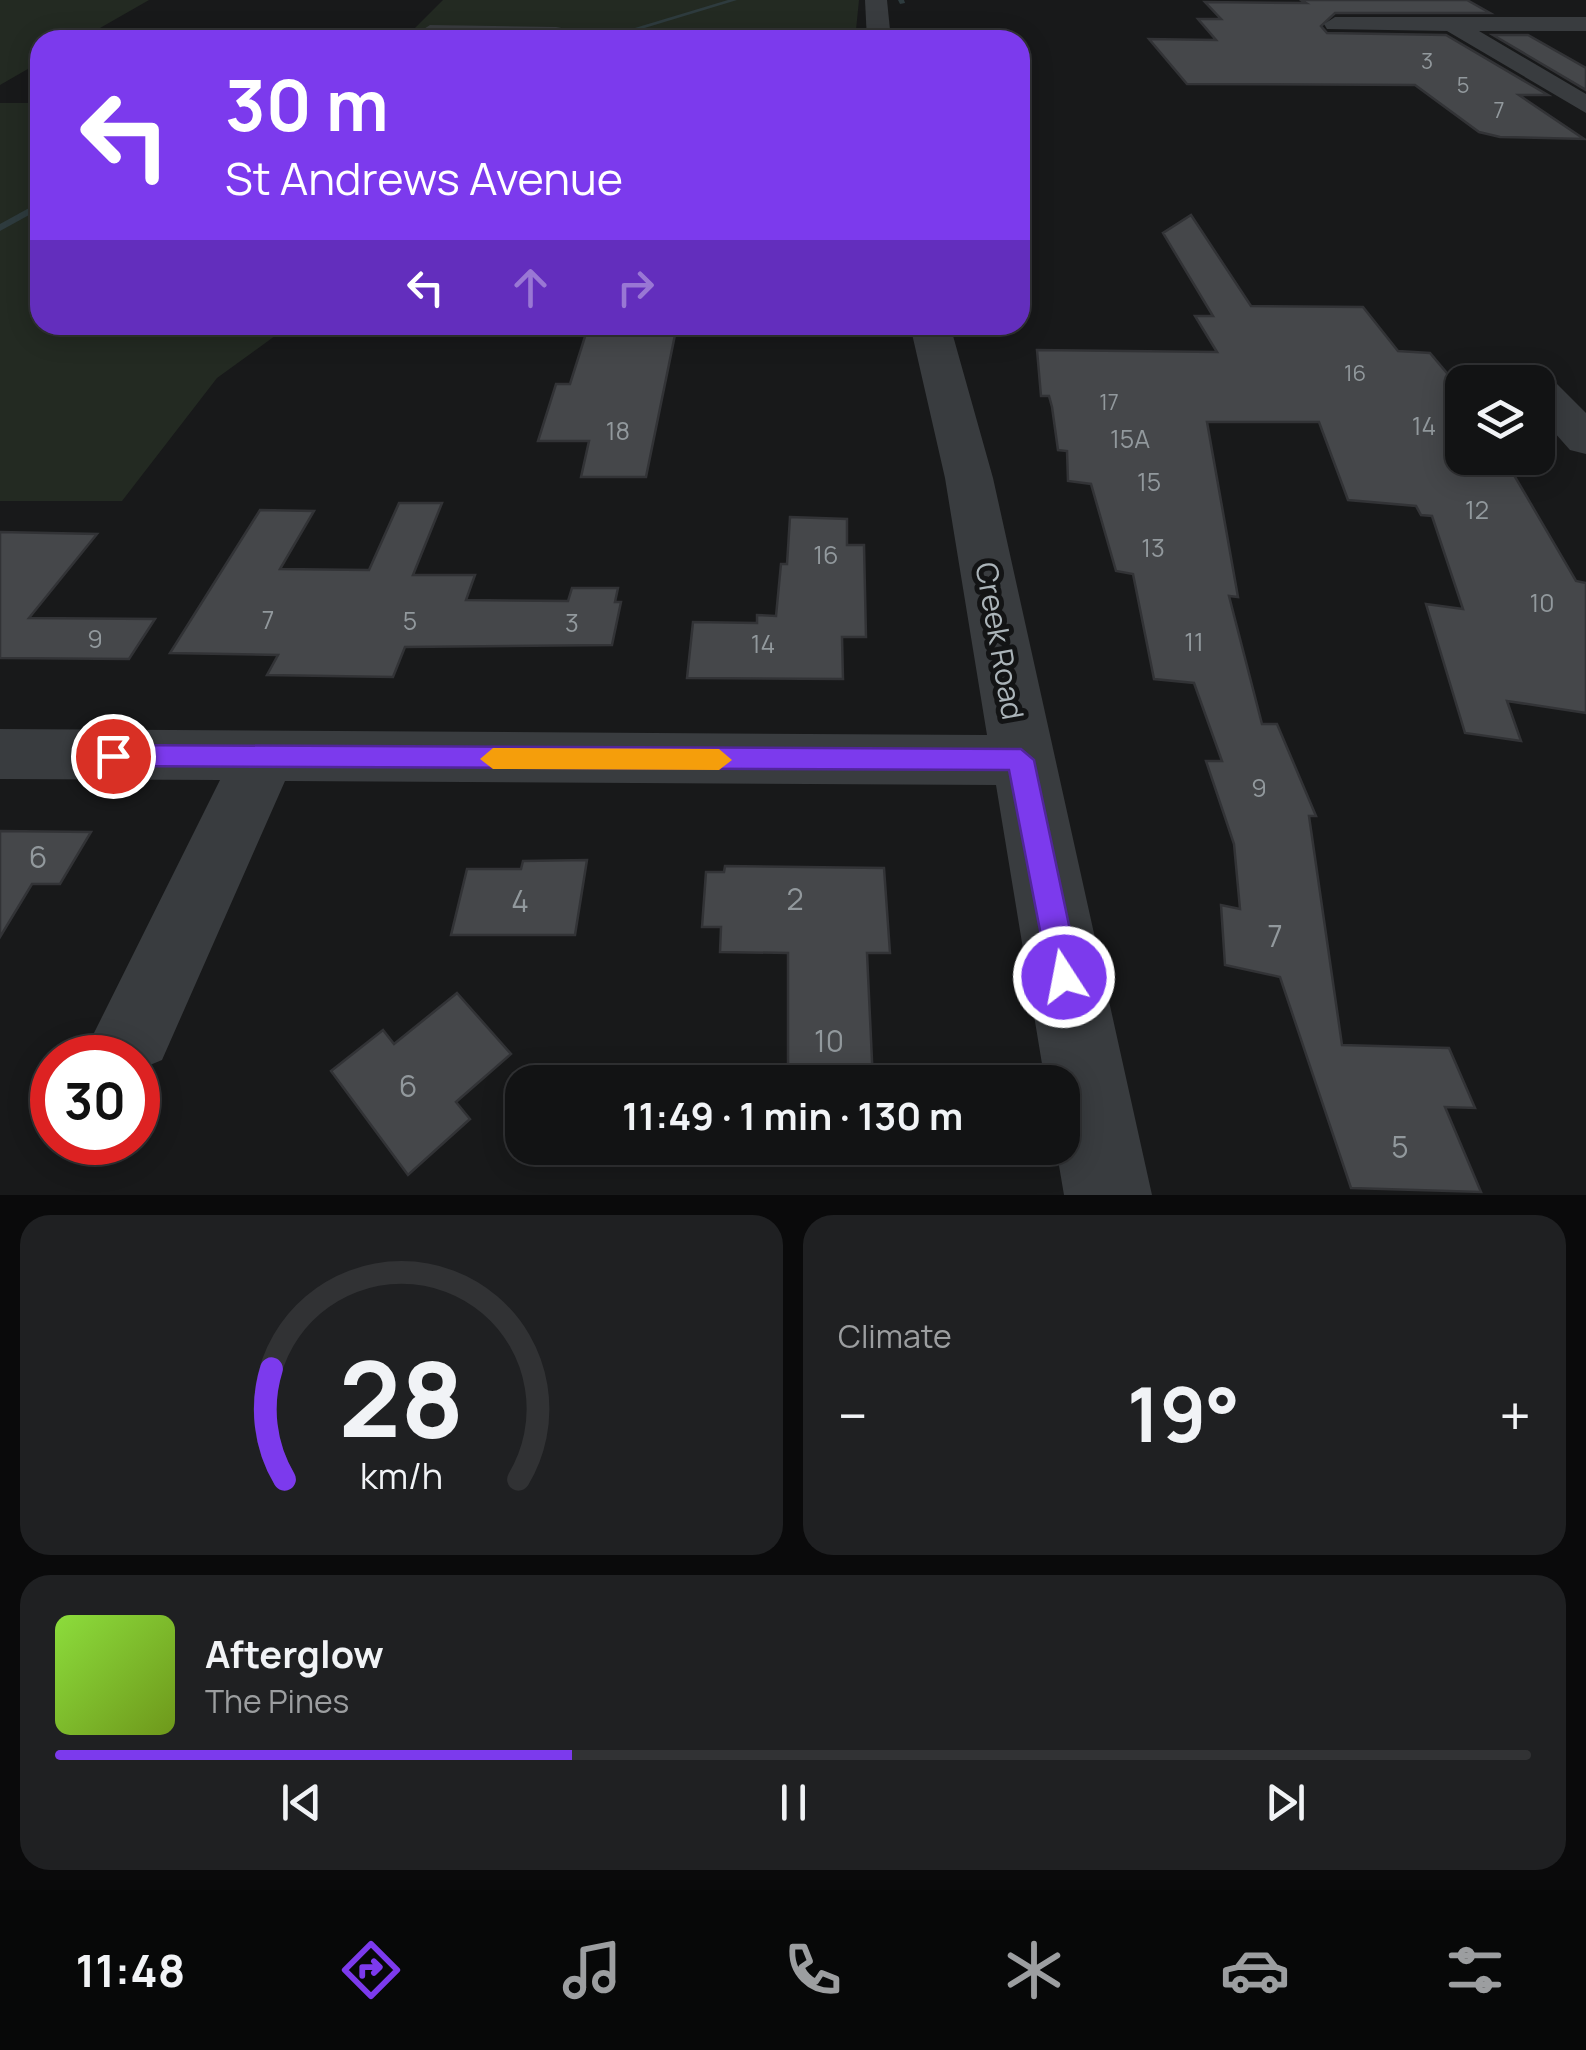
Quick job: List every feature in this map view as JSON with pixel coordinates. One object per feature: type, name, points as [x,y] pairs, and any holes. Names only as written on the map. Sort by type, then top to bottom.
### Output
[{"type":"street","points":[[876,0],[878,30]]},
{"type":"street","points":[[1335,24],[1586,24]]},
{"type":"street","points":[[1452,24],[1586,105]]},
{"type":"street","name":"Creek Road","points":[[933,335],[969,478],[1108,1195]]},
{"type":"street","points":[[1555,407],[1586,440]]},
{"type":"street","points":[[0,754],[1021,760]]},
{"type":"street","points":[[134,1034],[263,758]]},
{"type":"shaded area","points":[[0,0],[149,0],[96,30],[30,30],[30,68],[0,85]]},
{"type":"shaded area","points":[[443,0],[859,0],[856,30],[413,30]]},
{"type":"shaded area","points":[[0,103],[30,103],[30,335],[276,335],[217,378],[122,501],[0,501]]},
{"type":"building","points":[[1301,0],[1467,0],[1490,13],[1335,13],[1321,26],[1327,33],[1446,35],[1548,95],[1519,95],[1584,139],[1500,137],[1479,132],[1415,85],[1187,84],[1149,39],[1216,40],[1198,19],[1221,19],[1205,2],[1306,3]]},
{"type":"building","points":[[1493,35],[1528,35],[1586,68],[1586,90]]},
{"type":"building","points":[[1191,215],[1251,306],[1363,307],[1398,351],[1430,353],[1445,371],[1445,475],[1514,475],[1576,581],[1586,583],[1586,713],[1507,701],[1521,741],[1465,733],[1426,604],[1463,609],[1432,516],[1421,515],[1416,506],[1348,500],[1319,422],[1207,422],[1238,597],[1229,596],[1262,724],[1277,724],[1316,816],[1309,816],[1342,1045],[1449,1048],[1475,1108],[1445,1107],[1481,1192],[1351,1188],[1280,977],[1225,965],[1221,905],[1240,909],[1234,844],[1206,761],[1222,761],[1194,683],[1154,679],[1133,574],[1116,571],[1091,484],[1068,481],[1067,451],[1058,450],[1049,396],[1041,396],[1037,350],[1217,352],[1195,316],[1213,316],[1163,233]]},
{"type":"building","points":[[585,335],[675,335],[646,477],[581,477],[589,441],[538,441],[556,384],[570,384]]},
{"type":"building","points":[[399,503],[442,503],[413,575],[475,575],[466,600],[568,601],[572,588],[618,588],[615,602],[621,602],[612,645],[405,647],[393,677],[267,675],[278,655],[170,653],[260,510],[314,511],[280,569],[369,570]]},
{"type":"building","points":[[790,517],[847,519],[847,545],[864,545],[866,637],[842,637],[843,679],[687,678],[693,622],[757,623],[757,615],[776,616],[781,564],[787,564]]},
{"type":"building","points":[[0,532],[97,534],[29,618],[155,619],[129,659],[0,658]]},
{"type":"building","points":[[0,831],[91,832],[60,884],[32,884],[0,937]]},
{"type":"building","points":[[587,860],[575,935],[451,935],[467,869],[521,869],[523,861]]},
{"type":"building","points":[[725,866],[884,868],[890,953],[867,953],[872,1065],[788,1065],[788,953],[720,952],[721,927],[702,927],[706,872],[724,872]]},
{"type":"building","points":[[457,993],[511,1054],[456,1102],[470,1119],[408,1175],[331,1071],[383,1030],[394,1044]]},
{"type":"waterway","points":[[632,30],[734,0]]},
{"type":"waterway","points":[[0,228],[30,211]]},
{"type":"slow traffic","points":[[493,759],[719,760]]},
{"type":"route","points":[[113,756],[1021,760],[1064,977]]}]
